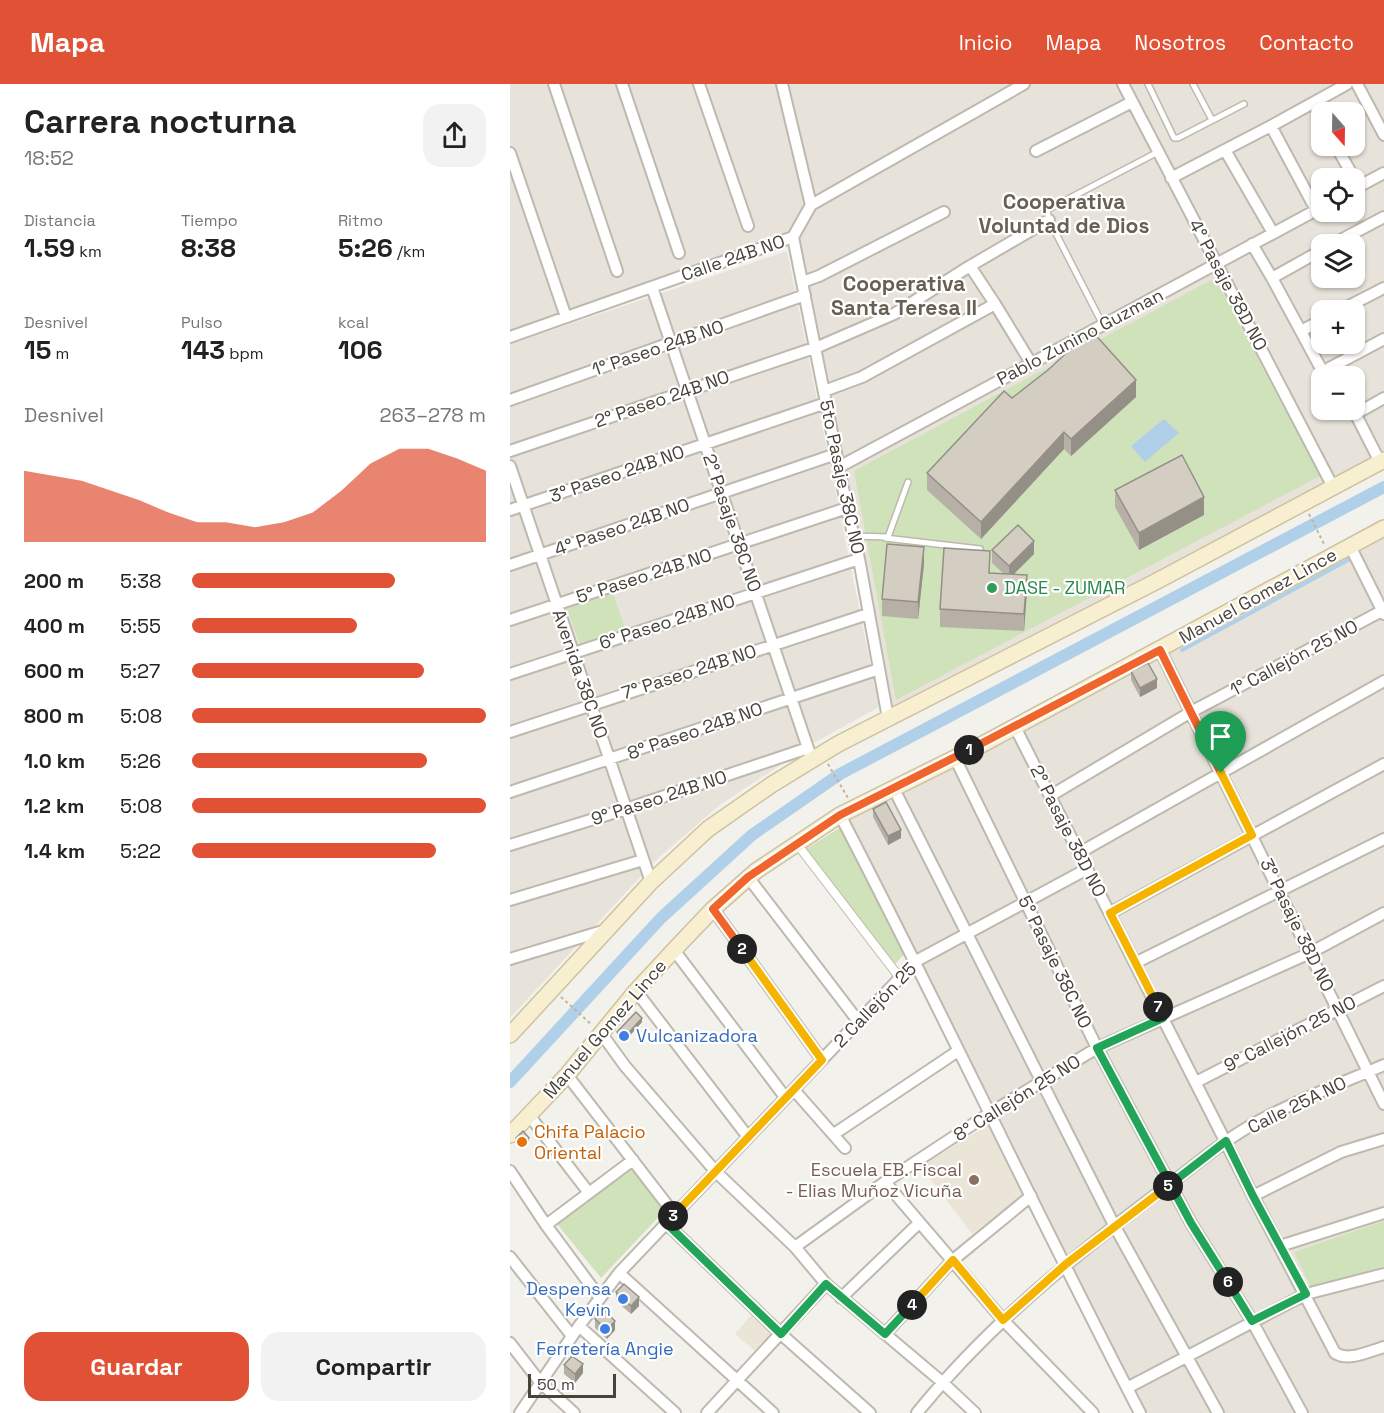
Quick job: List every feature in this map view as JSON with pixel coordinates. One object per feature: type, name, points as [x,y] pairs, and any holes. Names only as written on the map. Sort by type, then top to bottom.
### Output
[{"type":"main road","points":[[510,1035],[651,882],[708,829],[771,785],[815,756],[1157,581],[1382,460]]},
{"type":"main road","name":"Manuel Gomez Lince","points":[[510,1135],[567,1075],[595,1028],[636,991],[713,909],[748,877],[840,815],[1160,650],[1384,528]]},
{"type":"street","points":[[554,84],[617,271]]},
{"type":"street","points":[[622,84],[679,253]]},
{"type":"street","points":[[699,84],[748,226]]},
{"type":"street","points":[[782,84],[811,205],[1024,84]]},
{"type":"street","name":"4° Pasaje 38D NO","points":[[1123,84],[1333,487]]},
{"type":"street","points":[[1315,102],[1347,84]]},
{"type":"street","points":[[1357,84],[1384,135]]},
{"type":"street","points":[[1036,151],[1132,102]]},
{"type":"street","points":[[1171,178],[1311,104]]},
{"type":"street","points":[[1271,126],[1311,194]]},
{"type":"street","points":[[1225,150],[1273,233]]},
{"type":"street","points":[[510,153],[566,317]]},
{"type":"street","points":[[1365,180],[1384,173]]},
{"type":"street","name":"Calle 24B NO","points":[[510,337],[793,237],[811,205]]},
{"type":"street","points":[[802,282],[819,276],[944,212]]},
{"type":"street","name":"Pablo Zunino Guzman","points":[[839,467],[1311,212]]},
{"type":"street","points":[[1352,234],[1384,217]]},
{"type":"street","name":"2° Paseo 24B NO","points":[[510,451],[815,347],[894,314],[1049,220]]},
{"type":"street","name":"5to Pasaje 38C NO","points":[[793,237],[859,559],[888,718]]},
{"type":"street","points":[[1252,243],[1320,366]]},
{"type":"street","points":[[1272,278],[1311,256]]},
{"type":"street","points":[[970,266],[1031,363]]},
{"type":"street","name":"2° Pasaje 38C NO","points":[[651,287],[791,699],[815,756]]},
{"type":"street","points":[[1361,300],[1384,288]]},
{"type":"street","name":"1° Paseo 24B NO","points":[[510,400],[805,295]]},
{"type":"street","points":[[824,391],[861,377],[995,304]]},
{"type":"street","points":[[1301,331],[1311,326]]},
{"type":"street","points":[[1338,366],[1384,339]]},
{"type":"street","points":[[1365,405],[1384,398]]},
{"type":"street","name":"3° Paseo 24B NO","points":[[510,510],[826,404]]},
{"type":"street","points":[[1356,420],[1382,460]]},
{"type":"street","name":"4° Paseo 24B NO","points":[[510,565],[836,454]]},
{"type":"street","name":"Avenida 38C NO","points":[[510,466],[651,882]]},
{"type":"street","name":"5° Paseo 24B NO","points":[[510,621],[847,508]]},
{"type":"street","points":[[1350,546],[1383,613]]},
{"type":"street","name":"6° Paseo 24B NO","points":[[510,674],[859,559]]},
{"type":"street","name":"1° Callejón 25 NO","points":[[1050,796],[1191,712],[1383,613]]},
{"type":"street","name":"7° Paseo 24B NO","points":[[510,732],[868,614]]},
{"type":"street","name":"3° Pasaje 38D NO","points":[[1160,650],[1384,1104]]},
{"type":"street","name":"8° Paseo 24B NO","points":[[510,792],[879,669]]},
{"type":"street","points":[[1079,853],[1384,681]]},
{"type":"street","name":"2° Pasaje 38D NO","points":[[1015,726],[1335,1353],[1341,1357],[1348,1357],[1384,1347]]},
{"type":"street","name":"9° Paseo 24B NO","points":[[510,845],[626,809],[815,756]]},
{"type":"street","name":"5° Pasaje 38C NO","points":[[954,758],[1097,1048],[1191,1223],[1252,1321],[1302,1413]]},
{"type":"street","points":[[1110,913],[1384,764]]},
{"type":"street","points":[[898,797],[1114,1225],[1218,1413]]},
{"type":"street","points":[[840,815],[916,961],[958,1051],[1140,1413]]},
{"type":"street","points":[[1135,963],[1384,839]]},
{"type":"street","points":[[797,844],[900,978]]},
{"type":"street","points":[[510,900],[643,860]]},
{"type":"street","name":"2 Callejón 25","points":[[520,1413],[579,1326],[620,1273],[916,961],[1087,869]]},
{"type":"street","points":[[748,877],[858,1022]]},
{"type":"street","points":[[713,909],[822,1060]]},
{"type":"street","name":"8° Callejón 25 NO","points":[[795,1247],[885,1182],[1041,1080],[1097,1048],[1310,952],[1384,913]]},
{"type":"street","points":[[510,959],[606,930]]},
{"type":"street","points":[[674,950],[789,1093],[834,1134],[845,1148]]},
{"type":"street","name":"9° Callejón 25 NO","points":[[1196,1082],[1384,986]]},
{"type":"street","points":[[636,991],[748,1137]]},
{"type":"street","points":[[595,1028],[716,1172],[795,1247],[826,1284],[942,1382],[975,1413]]},
{"type":"street","points":[[834,1134],[958,1051]]},
{"type":"street","name":"Calle 25A NO","points":[[917,1413],[942,1382],[1003,1320],[1066,1264],[1226,1141],[1260,1120],[1384,1065]]},
{"type":"street","points":[[567,1075],[675,1215]]},
{"type":"street","points":[[529,1115],[589,1193]]},
{"type":"street","points":[[1253,1196],[1341,1152],[1384,1139]]},
{"type":"street","points":[[546,1225],[633,1160]]},
{"type":"street","points":[[510,1171],[546,1225],[600,1298]]},
{"type":"street","points":[[885,1182],[1003,1320],[1093,1413]]},
{"type":"street","points":[[885,1334],[953,1260],[1031,1196]]},
{"type":"street","points":[[1280,1246],[1384,1213]]},
{"type":"street","points":[[841,1298],[919,1222]]},
{"type":"street","points":[[667,1224],[781,1334],[870,1413]]},
{"type":"street","points":[[510,1257],[572,1336]]},
{"type":"street","points":[[620,1273],[773,1413]]},
{"type":"street","points":[[1127,1388],[1306,1294],[1384,1274]]},
{"type":"street","points":[[708,1413],[826,1284]]},
{"type":"street","points":[[579,1326],[675,1413]]},
{"type":"street","points":[[510,1343],[540,1382],[574,1413]]},
{"type":"lane","points":[[1148,84],[1174,138],[1245,104]]},
{"type":"lane","points":[[1193,84],[1212,120]]},
{"type":"lane","points":[[1103,325],[1049,220],[1047,210],[1158,152]]},
{"type":"lane","points":[[885,538],[891,532],[908,482]]},
{"type":"lane","points":[[854,536],[980,549]]},
{"type":"path","points":[[1309,514],[1325,545]]},
{"type":"path","points":[[815,756],[851,803]]},
{"type":"path","points":[[564,999],[595,1028]]},
{"type":"shaded area","points":[[510,84],[1384,84],[1384,453],[891,721],[792,236],[510,334]]},
{"type":"shaded area","points":[[787,251],[879,707],[812,744],[720,805],[656,860],[510,1018],[510,344]]},
{"type":"shaded area","points":[[1384,528],[1384,1413],[1141,1413],[839,815]]},
{"type":"shaded area","name":"Escuela EB. Fiscal - Elias Muñoz Vicuña","points":[[988,1125],[1024,1194],[972,1234],[921,1166]]},
{"type":"shaded area","points":[[752,1314],[773,1331],[755,1351],[735,1334]]},
{"type":"green space","name":"DASE - ZUMAR","points":[[1215,278],[1320,476],[896,700],[854,471]]},
{"type":"green space","points":[[613,593],[626,632],[581,647],[567,609]]},
{"type":"green space","points":[[841,827],[907,951],[895,964],[806,849]]},
{"type":"green space","points":[[633,1165],[667,1208],[601,1278],[557,1224]]},
{"type":"green space","points":[[1384,1221],[1384,1266],[1312,1289],[1294,1252]]},
{"type":"water","points":[[1164,419],[1179,433],[1145,462],[1131,446]]},
{"type":"building","points":[[1091,330],[1136,380],[1071,439],[1064,432],[981,522],[927,473],[1004,391],[1012,398],[1048,370]]},
{"type":"building","points":[[1182,455],[1204,497],[1139,533],[1115,490]]},
{"type":"building","points":[[1018,525],[1034,541],[1009,566],[992,550]]},
{"type":"building","points":[[887,544],[924,547],[918,602],[882,599]]},
{"type":"building","points":[[944,548],[990,551],[989,573],[1027,575],[1024,614],[940,609]]},
{"type":"building","points":[[1148,663],[1157,679],[1140,688],[1131,671]]},
{"type":"building","points":[[886,802],[901,830],[888,836],[873,809]]},
{"type":"building","points":[[636,1012],[642,1018],[624,1038],[617,1032]]},
{"type":"building","points":[[523,1131],[529,1138],[522,1144],[516,1138]]},
{"type":"building","points":[[624,1284],[639,1297],[631,1306],[616,1292]]},
{"type":"building","points":[[604,1310],[615,1321],[607,1330],[595,1319]]},
{"type":"building","points":[[572,1356],[583,1364],[575,1374],[564,1365]]},
{"type":"waterway","points":[[510,1082],[661,918],[752,835],[840,774],[1384,487]]},
{"type":"waterway","points":[[1182,650],[1348,560]]},
{"type":"place","name":"DASE - ZUMAR","points":[[992,588]]},
{"type":"place","name":"Vulcanizadora","points":[[624,1036]]},
{"type":"place","name":"Chifa Palacio Oriental","points":[[522,1142]]},
{"type":"place","name":"Escuela EB. Fiscal - Elias Muñoz Vicuña","points":[[974,1180]]},
{"type":"place","name":"Despensa Kevin","points":[[623,1299]]},
{"type":"place","name":"Ferretería Angie","points":[[605,1329]]},
{"type":"district","name":"Cooperativa Voluntad de Dios","points":[[1064,214]]},
{"type":"district","name":"Cooperativa Santa Teresa II","points":[[904,296]]},
{"type":"route","points":[[1221,773],[1160,650],[983,744],[840,815],[748,877],[713,909],[822,1060],[667,1224],[781,1334],[826,1284],[885,1334],[953,1260],[1003,1320],[1114,1225],[1170,1184],[1226,1141],[1306,1294],[1252,1321],[1191,1223],[1170,1184],[1097,1048],[1163,1018],[1110,913],[1252,835],[1221,773]]}]
